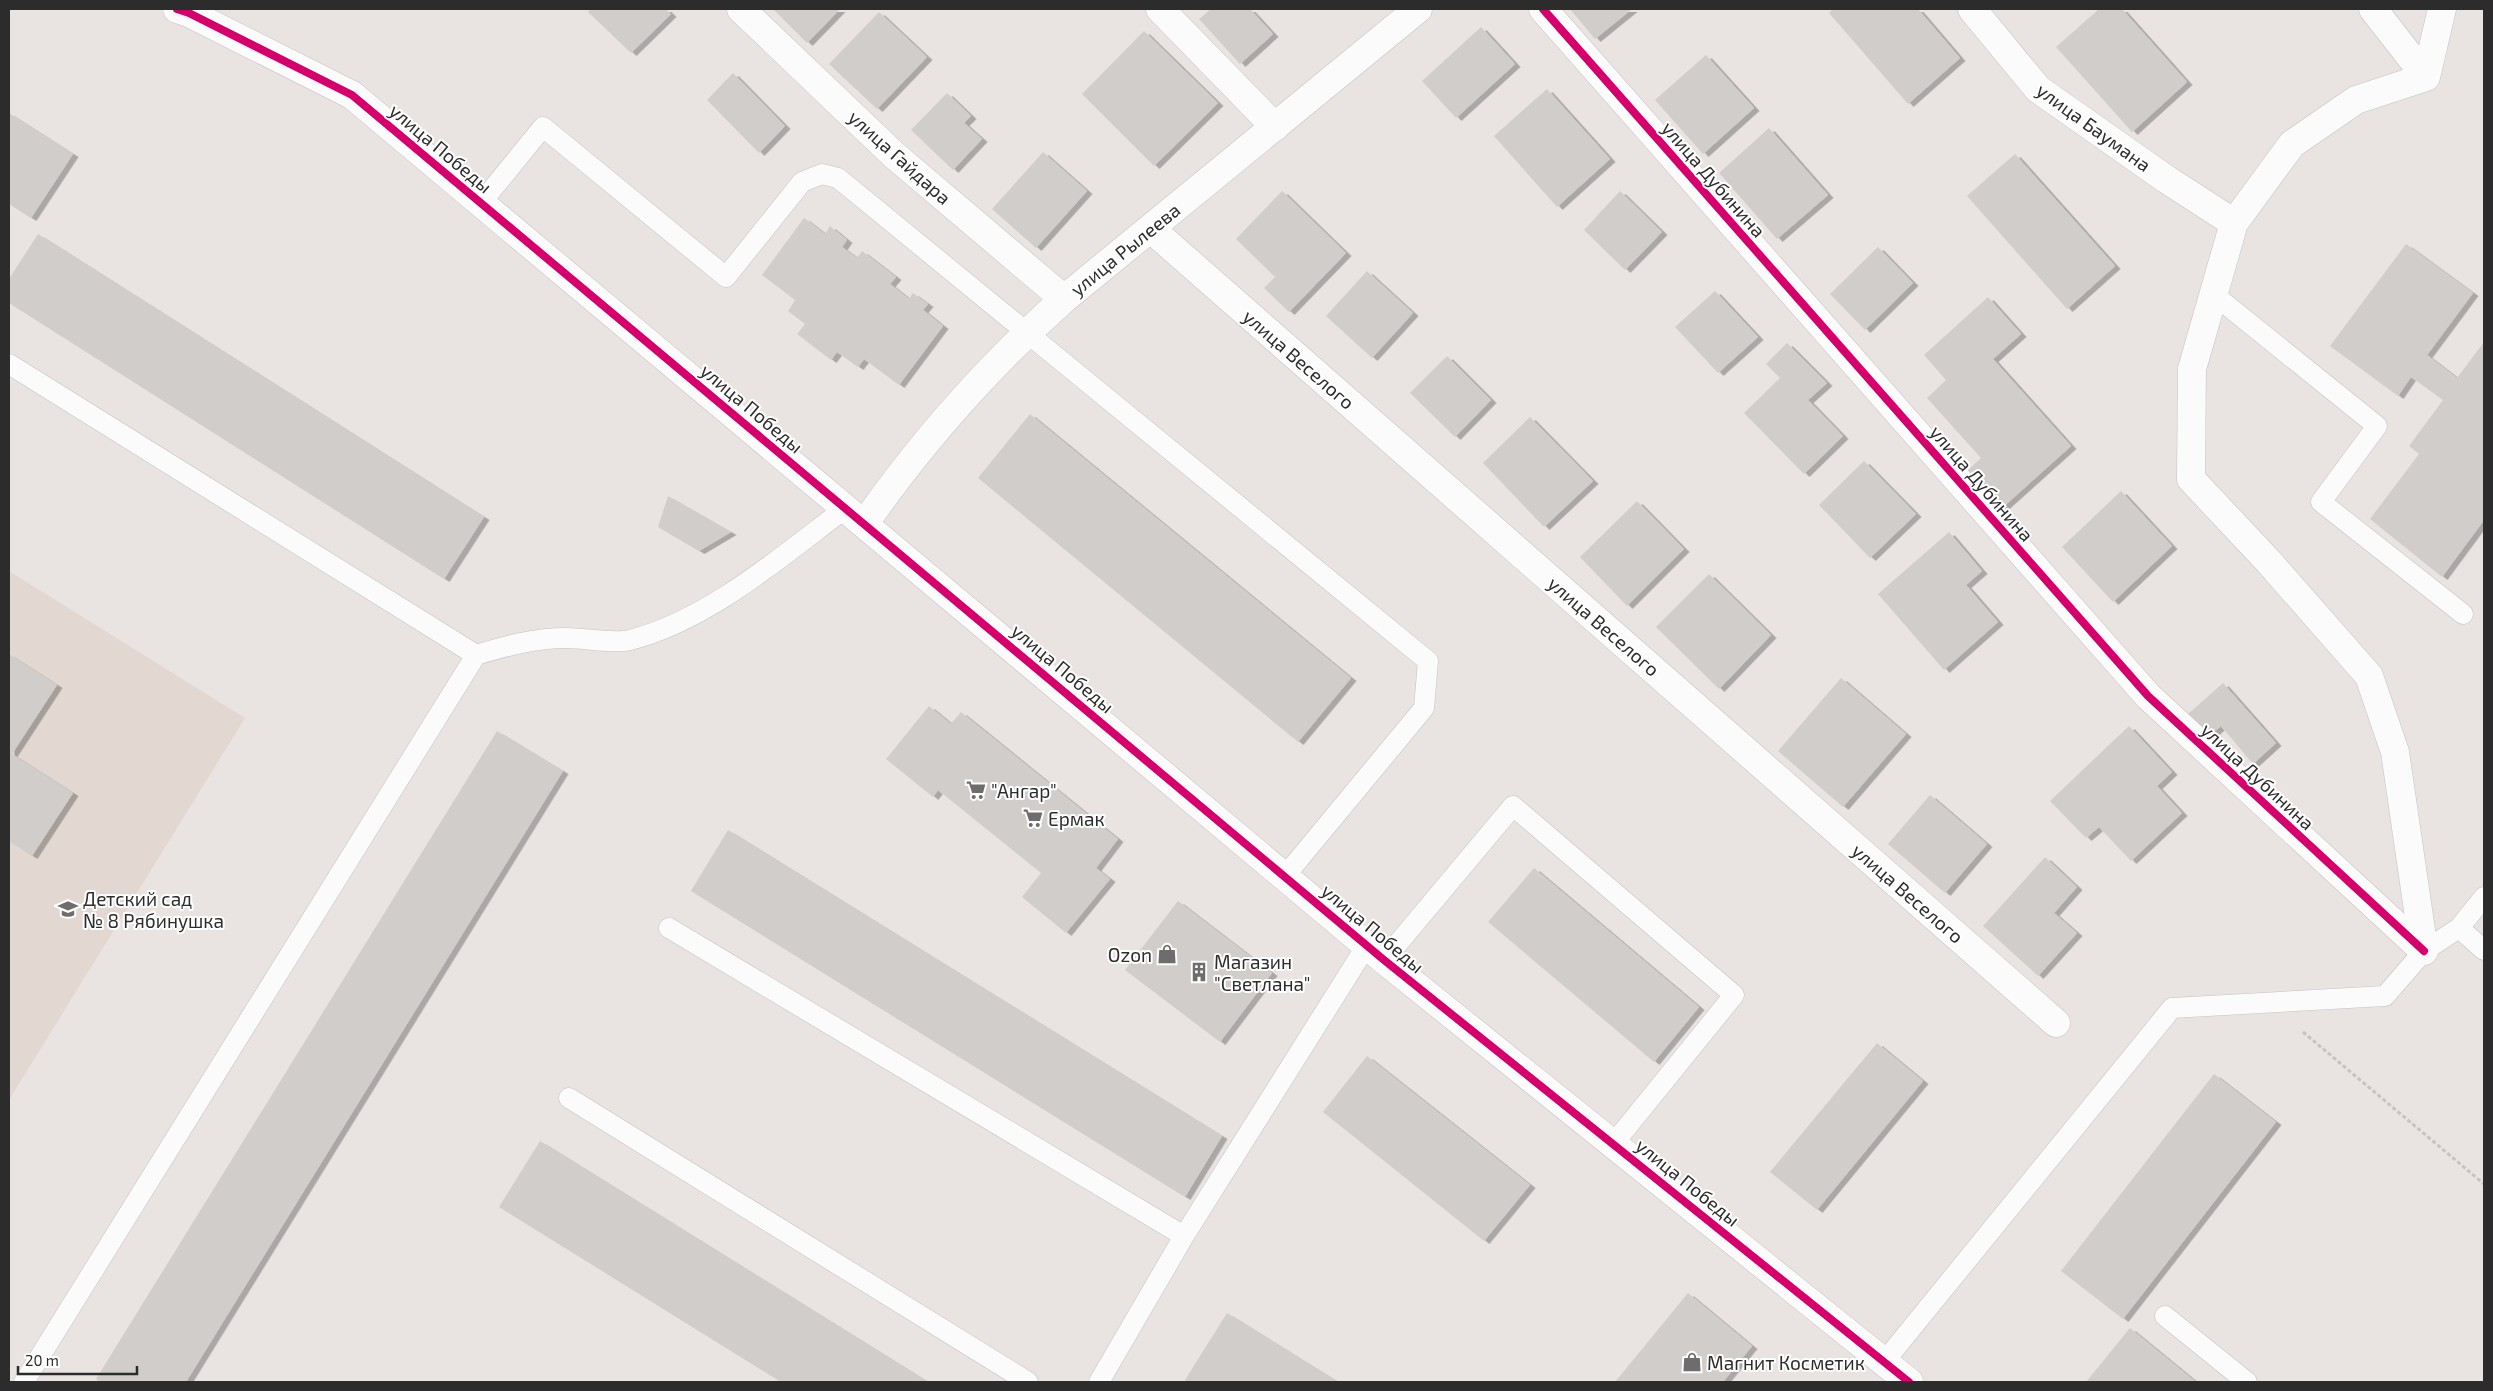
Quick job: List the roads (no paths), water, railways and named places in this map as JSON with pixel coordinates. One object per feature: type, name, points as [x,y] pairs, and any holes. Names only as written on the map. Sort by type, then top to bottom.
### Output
[{"type":"street","name":"улица Победы","points":[[177,9],[189,13],[352,96],[856,515],[1375,952],[1909,1382]]},
{"type":"street","name":"улица Гайдара","points":[[741,9],[894,155],[1064,299]]},
{"type":"street","points":[[1160,9],[1274,127]]},
{"type":"street","name":"улица Рылеева","points":[[856,515],[1026,333],[1064,299],[1151,230],[1418,9]]},
{"type":"street","name":"улица Дубинина","points":[[1543,9],[2148,696],[2424,951]]},
{"type":"street","name":"улица Баумана","points":[[1972,9],[2038,89],[2166,179],[2234,224]]},
{"type":"street","points":[[2373,9],[2426,77]]},
{"type":"street","points":[[2426,77],[2442,9]]},
{"type":"street","points":[[2424,951],[2395,752],[2369,676],[2191,479],[2192,369],[2234,224],[2292,144],[2356,100],[2426,77]]},
{"type":"street","name":"улица Веселого","points":[[1151,230],[2056,1023]]},
{"type":"lane","points":[[481,203],[543,127],[726,277],[802,182],[822,174],[838,178],[1428,661],[1424,708],[1285,876]]},
{"type":"lane","points":[[2214,294],[2377,426],[2321,502],[2463,614]]},
{"type":"lane","points":[[9,364],[476,655]]},
{"type":"lane","points":[[24,1382],[476,655],[519,642],[564,638],[629,640],[675,623],[746,584],[856,515]]},
{"type":"lane","points":[[1100,1382],[1184,1236],[1375,952],[1513,806],[1734,995],[1614,1143]]},
{"type":"lane","points":[[1884,1362],[2172,1008],[2385,996],[2424,951],[2459,928],[2484,897]]},
{"type":"lane","points":[[669,928],[1184,1236]]},
{"type":"lane","points":[[2459,928],[2484,950]]},
{"type":"lane","points":[[570,1098],[1028,1382]]},
{"type":"lane","points":[[2165,1316],[2247,1382]]},
{"type":"place","name":"\"Ангар\"","points":[[976,790]]},
{"type":"place","name":"Ермак","points":[[1033,818]]},
{"type":"place","name":"Детский сад № 8 Рябинушка","points":[[68,909]]},
{"type":"place","name":"Ozon","points":[[1167,954]]},
{"type":"place","name":"Магазин \"Светлана\"","points":[[1199,972]]},
{"type":"place","name":"Магнит Косметик","points":[[1692,1362]]}]
